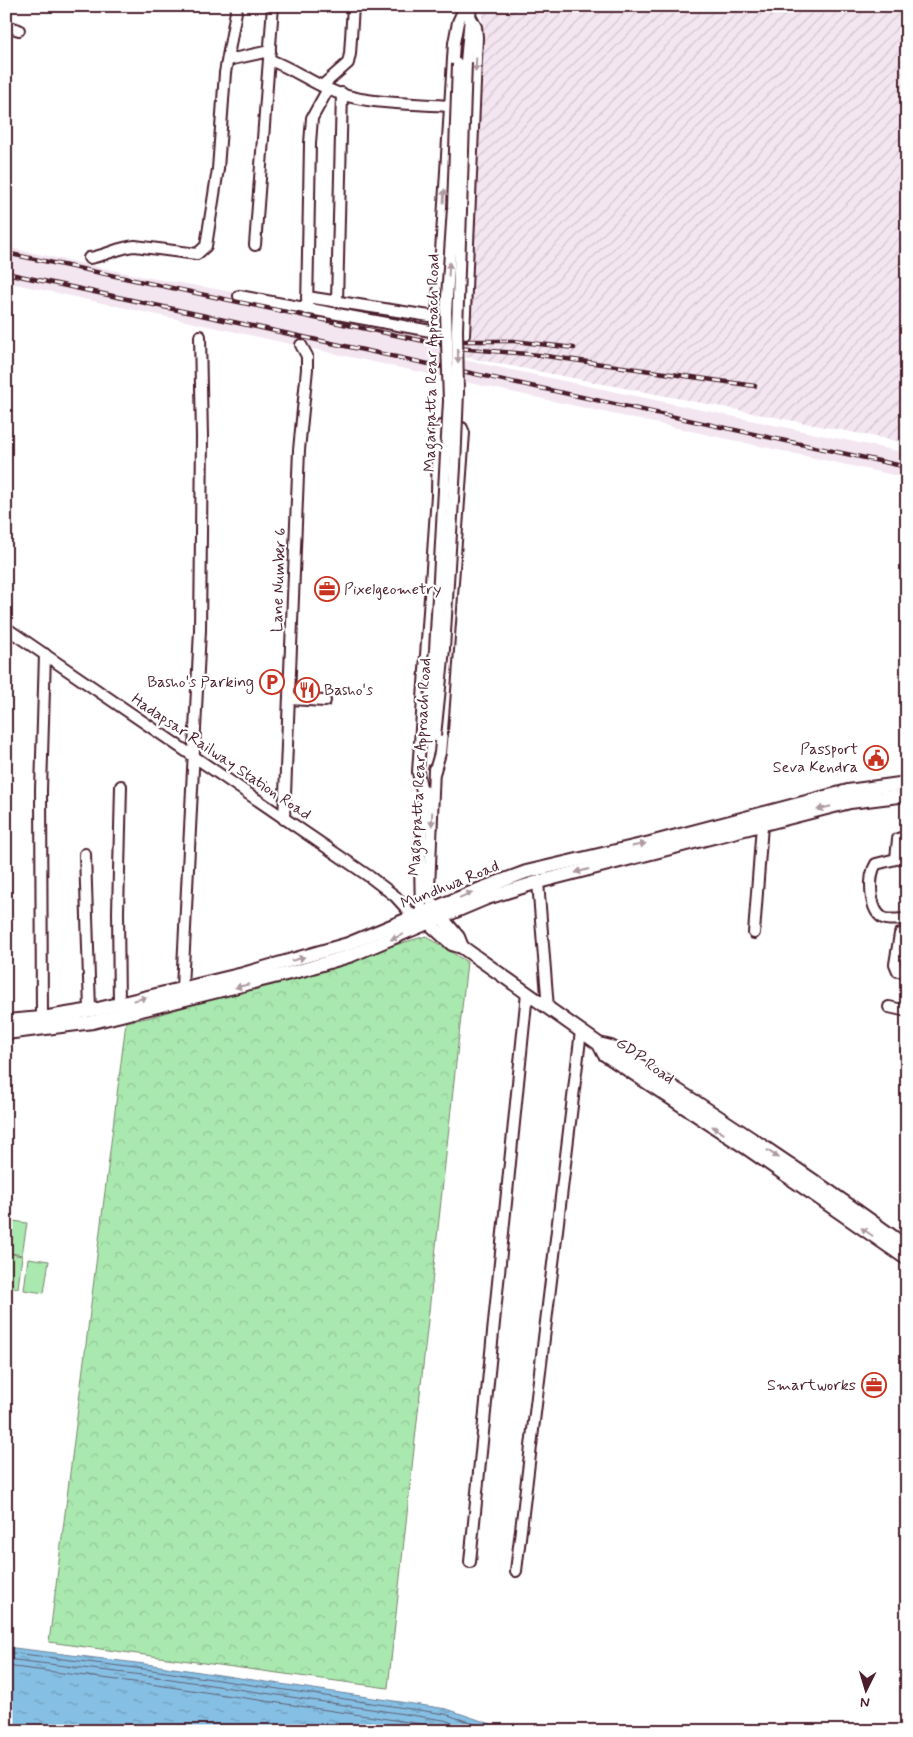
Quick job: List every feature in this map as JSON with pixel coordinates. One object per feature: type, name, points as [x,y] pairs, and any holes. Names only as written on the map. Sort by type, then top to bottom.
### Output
[{"type":"main road","name":"Mundhwa Road","points":[[6,1033],[44,1030],[119,1004],[348,944],[421,918],[538,882],[650,843],[907,783]]},
{"type":"main road","name":"Mundhwa Road","points":[[438,913],[526,872],[608,858],[762,825],[849,796],[907,795]]},
{"type":"main road","name":"Magarpatta Rear Approach Road","points":[[438,913],[458,937],[462,947]]},
{"type":"main road","name":"Mundhwa Road","points":[[6,1022],[96,1013],[302,970],[352,955],[421,918]]},
{"type":"main road","points":[[421,918],[452,944],[462,947],[599,1044]]},
{"type":"main road","name":"GDP Road","points":[[599,1044],[611,1047],[628,1057],[861,1213],[907,1247]]},
{"type":"main road","name":"GDP Road","points":[[599,1044],[604,1054],[748,1149],[907,1259]]},
{"type":"street","points":[[89,258],[135,246],[191,254],[203,251],[206,246],[218,169],[228,60],[238,6]]},
{"type":"street","points":[[255,245],[273,6]]},
{"type":"street","points":[[307,309],[311,126],[326,87],[348,63],[353,6]]},
{"type":"street","points":[[240,296],[307,309],[436,332],[461,336],[464,332],[477,37],[476,27],[467,10],[458,22],[454,43],[436,332]]},
{"type":"street","name":"Magarpatta Rear Approach Road","points":[[421,918],[420,860],[424,797],[430,736],[444,649],[455,467],[458,392],[457,330],[462,63],[467,10]]},
{"type":"street","points":[[6,26],[19,30]]},
{"type":"street","points":[[228,60],[270,55],[290,68],[326,87],[342,93],[360,98],[450,106]]},
{"type":"street","points":[[337,302],[342,93]]},
{"type":"street","points":[[307,297],[436,318]]},
{"type":"street","points":[[182,988],[200,630],[202,437],[200,336]]},
{"type":"street","name":"Lane Number 6","points":[[284,819],[299,450],[307,369],[306,356],[301,345]]},
{"type":"street","points":[[424,797],[418,772],[437,495],[438,433],[441,426],[444,426],[462,428],[464,433],[440,753],[434,774]]},
{"type":"street","name":"Hadapsar Railway Station Road","points":[[6,628],[193,758],[370,877],[421,918]]},
{"type":"street","points":[[42,1018],[41,790],[45,654]]},
{"type":"street","points":[[290,699],[325,701]]},
{"type":"street","name":"Magarpatta Rear Approach Road","points":[[430,736],[434,774],[429,890],[430,900],[438,913]]},
{"type":"street","points":[[119,1004],[118,912],[121,786]]},
{"type":"street","points":[[754,933],[762,825]]},
{"type":"street","points":[[907,836],[898,839],[896,860],[876,864],[872,870],[872,904],[878,914],[889,920],[907,919]]},
{"type":"street","points":[[85,854],[96,1013]]},
{"type":"street","points":[[538,882],[548,1008]]},
{"type":"street","points":[[907,932],[900,934],[895,964],[898,970],[907,972]]},
{"type":"street","points":[[470,1562],[527,993]]},
{"type":"street","points":[[889,1007],[907,1011]]},
{"type":"street","points":[[516,1571],[581,1031]]},
{"type":"street","points":[[907,1050],[907,1062]]},
{"type":"shaded area","points":[[483,6],[907,6],[907,443],[465,357]]},
{"type":"shaded area","points":[[6,247],[145,277],[450,329],[465,338],[464,360],[907,453],[907,478],[6,282]]},
{"type":"green space","points":[[426,936],[467,962],[388,1688],[49,1642],[126,1022],[147,1018]]},
{"type":"green space","points":[[6,1220],[27,1223],[22,1255],[6,1252]]},
{"type":"green space","points":[[6,1253],[22,1256],[18,1288],[6,1286]]},
{"type":"green space","points":[[28,1258],[49,1261],[44,1293],[24,1290]]},
{"type":"water","points":[[6,1647],[153,1665],[447,1709],[511,1731],[6,1731]]},
{"type":"railway","points":[[6,253],[457,348],[539,355],[755,386]]},
{"type":"railway","points":[[6,273],[907,467]]},
{"type":"railway","points":[[452,341],[514,341],[574,348]]},
{"type":"place","name":"Pixelgeometry","points":[[327,589]]},
{"type":"place","name":"Basho's Parking","points":[[272,682]]},
{"type":"place","name":"Basho's","points":[[307,690]]},
{"type":"place","name":"Passport Seva Kendra","points":[[876,758]]},
{"type":"place","name":"Smartworks","points":[[874,1385]]}]
